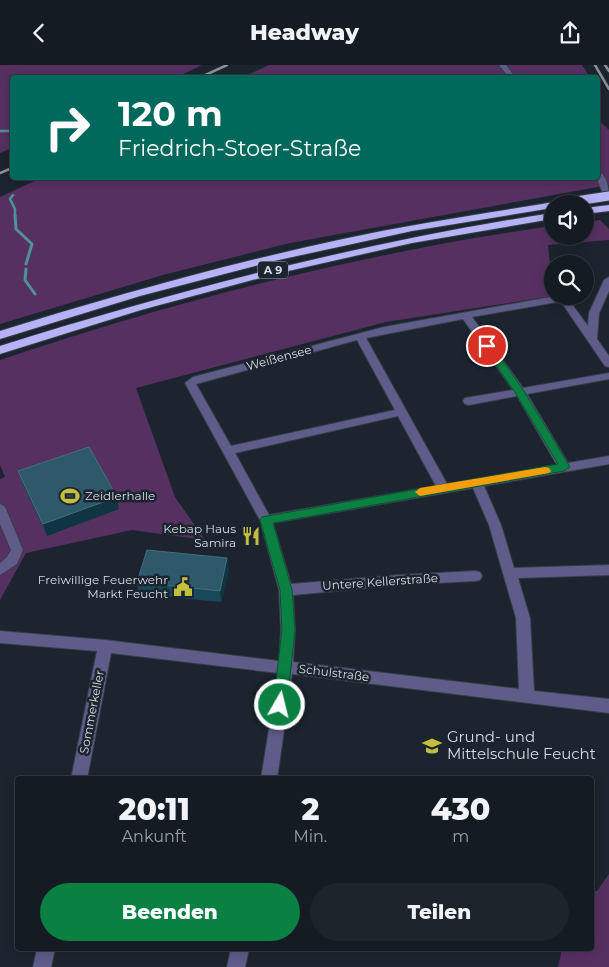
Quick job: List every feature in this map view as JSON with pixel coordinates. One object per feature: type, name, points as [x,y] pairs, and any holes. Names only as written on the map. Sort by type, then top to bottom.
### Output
[{"type":"highway","points":[[594,199],[609,197]]},
{"type":"highway","name":"A 9","points":[[0,335],[155,287],[309,248],[423,225],[544,206]]},
{"type":"highway","points":[[594,210],[609,208]]},
{"type":"highway","name":"A 9","points":[[0,350],[217,284],[319,259],[434,235],[544,217]]},
{"type":"street","points":[[502,65],[510,75]]},
{"type":"street","points":[[600,177],[609,197]]},
{"type":"street","points":[[592,338],[594,313],[609,280]]},
{"type":"street","points":[[443,488],[360,336],[557,299],[565,301],[609,363]]},
{"type":"street","points":[[465,315],[520,393],[564,467]]},
{"type":"street","name":"Weißensee","points":[[266,520],[190,383],[197,379],[360,336]]},
{"type":"street","points":[[469,401],[609,376]]},
{"type":"street","points":[[228,451],[401,411]]},
{"type":"street","points":[[269,776],[286,667],[288,630],[286,590],[266,520],[609,460]]},
{"type":"street","points":[[477,483],[495,525],[523,618],[528,696]]},
{"type":"street","points":[[0,509],[17,550],[12,560],[0,570]]},
{"type":"street","points":[[511,573],[609,570]]},
{"type":"street","name":"Untere Kellerstraße","points":[[286,590],[399,580],[475,576]]},
{"type":"street","name":"Schulstraße","points":[[0,637],[105,646],[609,706]]},
{"type":"street","name":"Sommerkeller","points":[[80,776],[105,646]]},
{"type":"street","points":[[42,967],[46,951]]},
{"type":"street","points":[[236,967],[240,951]]},
{"type":"shaded area","points":[[0,65],[202,65],[181,75],[10,75],[10,149],[0,153]]},
{"type":"shaded area","points":[[269,65],[582,65],[589,75],[247,75]]},
{"type":"shaded area","points":[[600,121],[609,130],[609,185],[554,195],[544,195],[544,197],[290,243],[163,275],[0,324],[0,197],[37,180],[600,180]]},
{"type":"shaded area","points":[[600,220],[609,229],[609,240],[594,241],[594,221]]},
{"type":"shaded area","points":[[544,227],[544,245],[548,245],[549,255],[544,255],[544,297],[386,322],[136,388],[175,497],[205,540],[132,530],[26,553],[0,600],[0,479],[5,477],[0,465],[0,360],[136,317],[273,280],[342,264],[482,237]]},
{"type":"shaded area","points":[[609,874],[609,967],[558,967],[562,951],[594,951],[594,891],[597,891]]},
{"type":"building","name":"Zeidlerhalle","points":[[89,447],[117,497],[43,524],[18,471]]},
{"type":"building","name":"Freiwillige Feuerwehr Markt Feucht","points":[[147,550],[227,558],[220,591],[137,582]]},
{"type":"waterway","points":[[0,131],[10,131]]},
{"type":"waterway","points":[[13,195],[10,199],[15,209],[15,215]]},
{"type":"waterway","points":[[15,215],[16,229],[32,244],[26,264]]},
{"type":"waterway","points":[[26,269],[25,280],[35,294]]},
{"type":"railway","points":[[205,75],[227,65]]},
{"type":"railway","points":[[595,65],[609,89]]},
{"type":"railway","points":[[605,65],[609,71]]},
{"type":"railway","points":[[0,173],[10,169]]},
{"type":"slow traffic","points":[[420,492],[545,471]]},
{"type":"place","name":"Zeidlerhalle","points":[[70,496]]},
{"type":"place","name":"Kebap Haus Samira","points":[[251,536]]},
{"type":"place","name":"Freiwillige Feuerwehr Markt Feucht","points":[[183,587]]},
{"type":"place","name":"Grund- und Mittelschule Feucht","points":[[432,746]]},
{"type":"route","points":[[280,705],[286,667],[288,630],[286,590],[266,520],[564,467],[520,393],[487,346]]}]
